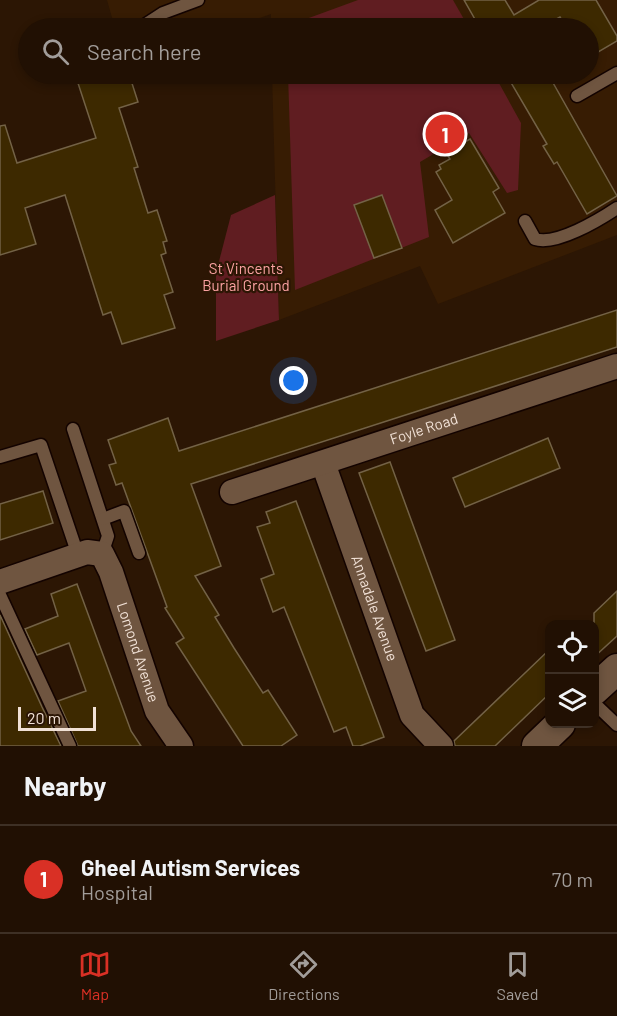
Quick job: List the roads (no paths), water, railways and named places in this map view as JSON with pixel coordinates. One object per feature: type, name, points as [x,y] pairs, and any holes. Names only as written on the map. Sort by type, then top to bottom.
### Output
[{"type":"street","name":"Foyle Road","points":[[232,492],[617,366]]},
{"type":"street","name":"Annadale Avenue","points":[[323,463],[412,715],[441,746]]},
{"type":"street","points":[[0,582],[87,552],[102,554]]},
{"type":"street","name":"Lomond Avenue","points":[[102,554],[111,572],[157,711],[181,746]]},
{"type":"street","points":[[599,685],[617,669]]},
{"type":"street","points":[[537,746],[555,728]]},
{"type":"lane","points":[[156,18],[198,0]]},
{"type":"lane","points":[[599,83],[617,73]]},
{"type":"lane","points":[[577,96],[598,84]]},
{"type":"lane","points":[[525,220],[535,239],[544,242],[586,226],[617,208]]},
{"type":"lane","points":[[73,429],[108,536],[102,554]]},
{"type":"lane","points":[[0,457],[41,445],[78,555]]},
{"type":"lane","points":[[103,519],[124,511],[139,553]]},
{"type":"lane","points":[[0,595],[70,746]]},
{"type":"lane","points":[[599,707],[617,725]]},
{"type":"place","name":"Gheel Autism Services","points":[[445,134]]},
{"type":"park label","name":"St Vincents Burial Ground","points":[[246,278]]}]
